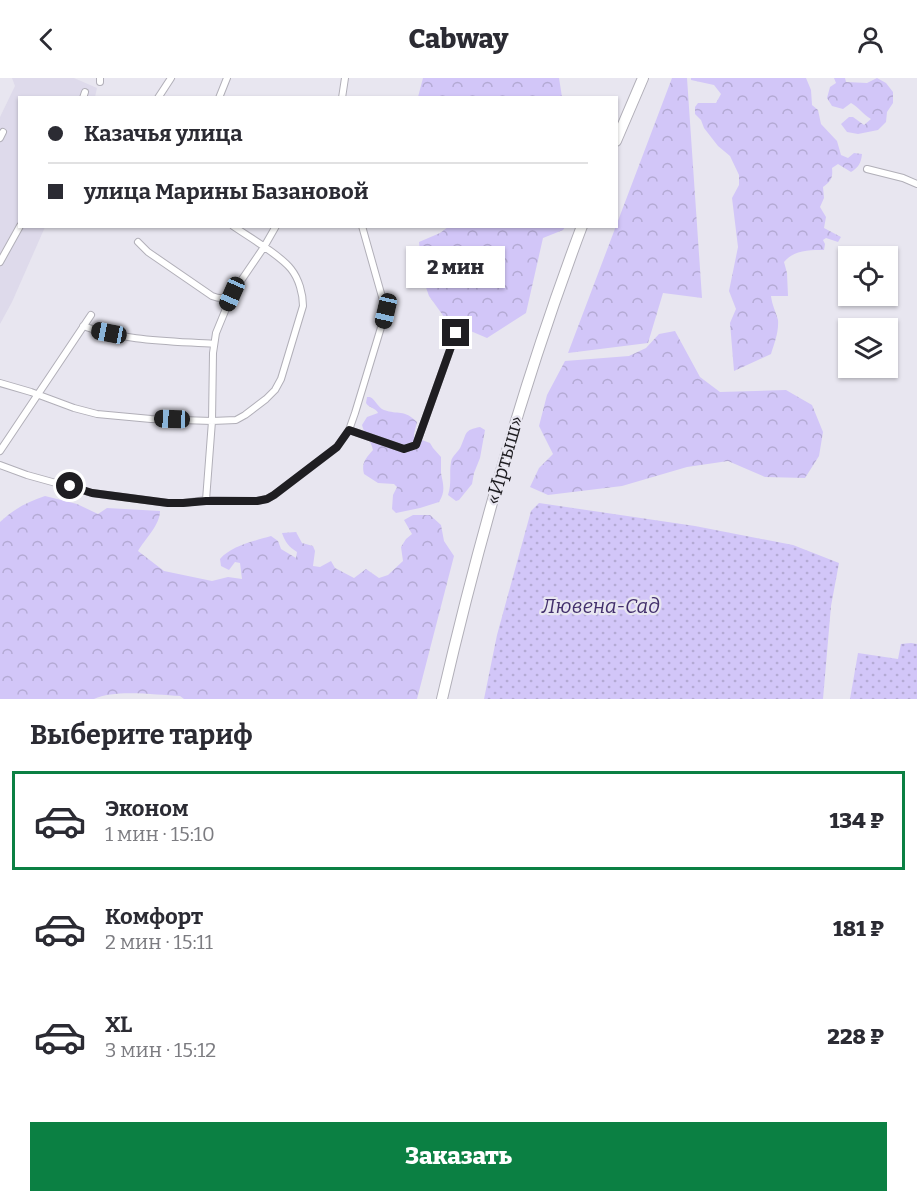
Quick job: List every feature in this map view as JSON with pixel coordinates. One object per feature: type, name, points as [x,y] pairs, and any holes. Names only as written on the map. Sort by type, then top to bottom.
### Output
[{"type":"highway","points":[[618,136],[643,78]]},
{"type":"highway","name":"«Иртыш»","points":[[442,699],[479,550],[520,404],[581,228]]},
{"type":"street","points":[[159,96],[171,78]]},
{"type":"street","points":[[220,96],[227,78]]},
{"type":"street","points":[[342,96],[345,78]]},
{"type":"street","points":[[867,169],[917,184]]},
{"type":"street","points":[[0,262],[19,228]]},
{"type":"street","points":[[0,383],[97,414],[212,421],[236,420],[245,415],[275,390],[281,378],[303,306],[303,295],[291,268],[236,228]]},
{"type":"street","points":[[206,501],[216,333],[232,294],[275,228]]},
{"type":"street","points":[[0,465],[92,493],[168,503],[257,501],[274,495],[337,447],[349,430],[386,311],[363,228]]},
{"type":"street","points":[[138,242],[148,252],[212,296],[225,298],[232,294]]},
{"type":"street","points":[[0,451],[91,315]]},
{"type":"street","points":[[83,326],[95,331],[123,336],[214,344]]},
{"type":"street","points":[[349,430],[404,449],[416,445],[456,333]]},
{"type":"shaded area","points":[[12,78],[74,78],[97,88],[95,96],[18,96],[18,228],[45,228],[0,324],[0,117],[15,86]]},
{"type":"green space","points":[[423,78],[559,78],[562,96],[418,96]]},
{"type":"green space","points":[[672,78],[687,78],[702,298],[663,293],[648,343],[568,353],[615,228],[618,228],[618,221]]},
{"type":"green space","points":[[691,78],[806,78],[811,90],[812,105],[818,110],[821,124],[837,141],[841,155],[848,158],[854,153],[862,154],[859,164],[851,172],[838,164],[832,168],[831,179],[823,187],[824,198],[820,207],[826,217],[824,228],[841,237],[838,242],[826,238],[823,240],[824,250],[797,253],[784,262],[788,296],[771,296],[778,324],[771,354],[734,371],[730,323],[736,309],[729,291],[738,247],[732,198],[739,185],[739,175],[730,156],[718,146],[695,114],[695,107],[698,103],[716,103],[721,94],[714,85],[691,80]]},
{"type":"green space","points":[[834,78],[845,78],[846,82],[867,83],[877,78],[886,83],[893,92],[893,103],[887,112],[886,122],[878,130],[858,134],[847,132],[841,124],[849,117],[853,117],[864,125],[871,119],[851,103],[843,109],[832,106],[827,98],[830,87],[836,83]]},
{"type":"green space","points":[[447,228],[564,228],[543,238],[526,313],[487,338],[447,321],[429,296],[422,276],[419,242]]},
{"type":"green space","points":[[675,331],[700,377],[720,392],[786,390],[812,405],[823,432],[819,456],[805,478],[765,477],[728,461],[687,467],[622,486],[548,495],[530,487],[539,468],[553,454],[539,426],[547,395],[565,361],[629,356],[646,348],[659,334]]},
{"type":"green space","points":[[367,397],[372,398],[384,410],[405,414],[417,422],[414,437],[430,443],[441,457],[443,491],[439,502],[396,513],[392,509],[393,495],[397,487],[394,484],[378,483],[364,474],[366,458],[373,450],[362,425],[367,417],[378,413],[366,403]]},
{"type":"green space","points":[[480,427],[485,430],[472,484],[456,501],[448,495],[450,466],[467,433],[471,429]]},
{"type":"green space","points":[[45,496],[77,504],[98,514],[107,508],[160,511],[155,527],[138,551],[164,571],[212,581],[228,577],[242,579],[240,563],[235,562],[229,570],[221,566],[220,559],[236,547],[271,536],[278,541],[281,549],[296,558],[297,552],[284,539],[282,533],[296,532],[302,543],[313,546],[315,551],[313,566],[320,567],[331,561],[335,568],[354,578],[366,569],[379,578],[388,575],[403,561],[401,547],[412,534],[404,520],[413,515],[430,515],[441,525],[444,541],[454,556],[417,699],[184,699],[180,696],[136,693],[113,694],[94,699],[0,699],[0,522],[21,506]]},
{"type":"green space","name":"Лювена-Сад","points":[[539,503],[695,526],[793,545],[839,563],[831,606],[823,699],[484,699],[497,635],[531,511]]},
{"type":"green space","points":[[901,644],[917,644],[917,699],[850,699],[858,653],[898,659]]},
{"type":"route","points":[[70,486],[92,493],[168,503],[257,501],[274,495],[337,447],[349,430],[404,449],[416,445],[456,333]]}]
